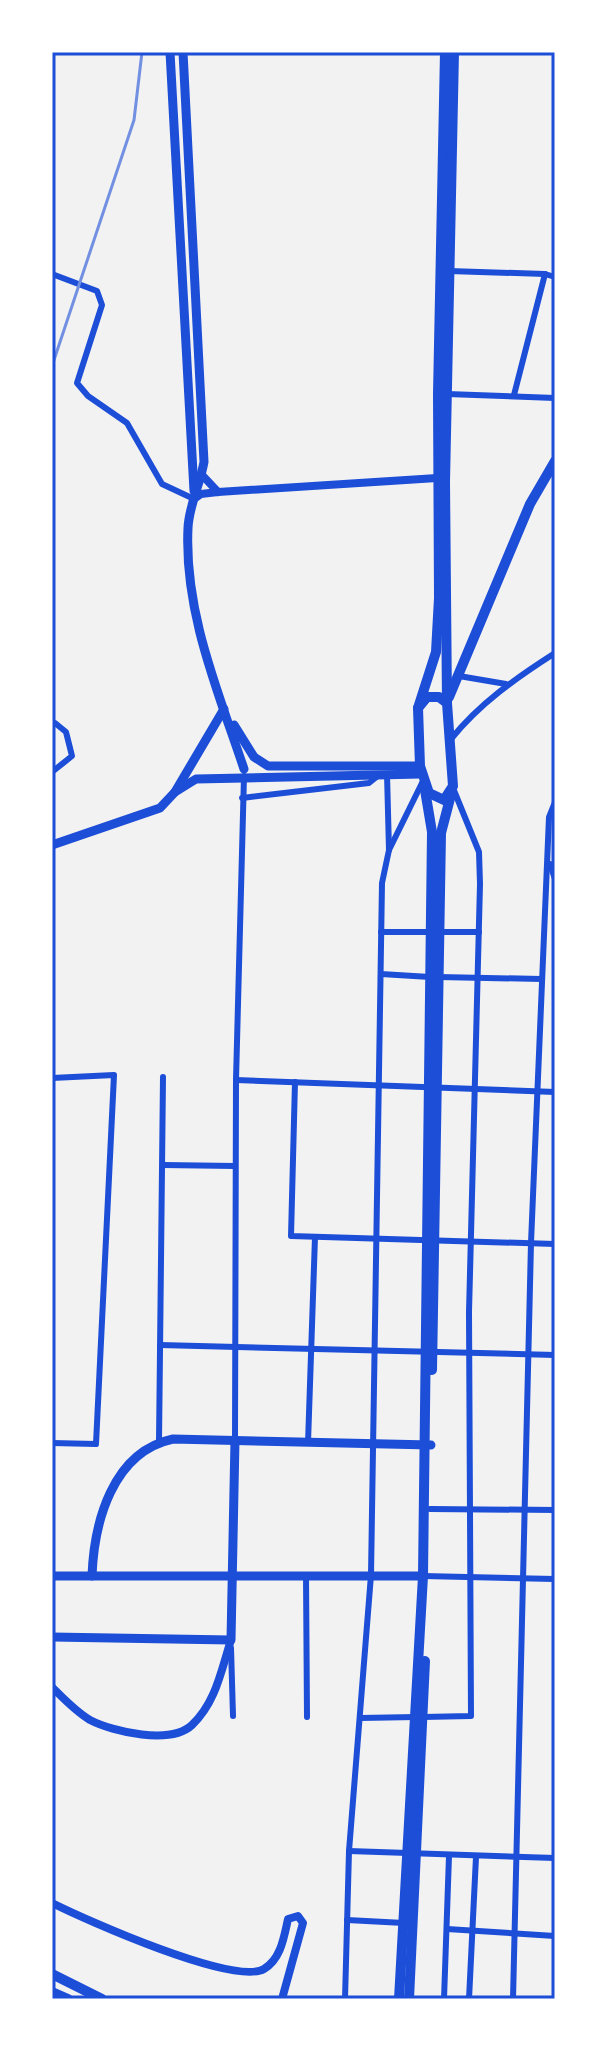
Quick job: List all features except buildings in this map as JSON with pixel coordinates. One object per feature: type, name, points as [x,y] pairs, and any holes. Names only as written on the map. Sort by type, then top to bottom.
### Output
[{"type":"main road","points":[[170,52],[194,499]]},
{"type":"main road","points":[[183,52],[204,462],[188,527],[188,557],[202,649],[244,769]]},
{"type":"main road","points":[[435,932],[432,832],[422,776],[418,708],[436,652],[445,52]]},
{"type":"main road","points":[[426,1576],[435,932],[441,833],[452,788],[446,664],[447,394],[454,52]]},
{"type":"main road","points":[[447,703],[530,504],[555,461]]},
{"type":"main road","points":[[446,664],[461,672]]},
{"type":"main road","points":[[418,708],[427,697],[461,672]]},
{"type":"main road","points":[[427,697],[439,697],[447,703]]},
{"type":"main road","points":[[224,709],[254,757],[268,766],[422,776]]},
{"type":"main road","points":[[52,845],[160,808],[175,792],[224,709]]},
{"type":"main road","points":[[175,792],[196,779],[354,774],[422,776]]},
{"type":"main road","points":[[422,776],[439,800],[449,797],[452,788]]},
{"type":"main road","points":[[92,1576],[93,1549],[111,1489],[123,1472],[159,1442],[235,1440],[427,1445]]},
{"type":"main road","points":[[52,1637],[231,1640],[235,1440]]},
{"type":"main road","points":[[409,1999],[430,1509],[427,1445]]},
{"type":"main road","points":[[52,1576],[426,1576]]},
{"type":"main road","points":[[399,1999],[413,1856]]},
{"type":"main road","points":[[52,1974],[102,1999]]},
{"type":"main road","points":[[52,1992],[68,1999]]},
{"type":"street","points":[[449,271],[545,274],[555,277]]},
{"type":"street","points":[[514,395],[545,274]]},
{"type":"street","points":[[55,275],[94,289],[102,305],[77,383],[88,396],[127,423],[162,484],[194,499],[201,494],[218,492],[437,478]]},
{"type":"street","points":[[447,394],[555,398]]},
{"type":"street","points":[[202,475],[218,492]]},
{"type":"street","points":[[451,739],[467,718],[506,684],[555,653]]},
{"type":"street","points":[[461,672],[506,684]]},
{"type":"street","points":[[52,725],[66,732],[72,756],[52,772]]},
{"type":"street","points":[[235,1440],[236,1080],[244,769]]},
{"type":"street","points":[[369,783],[384,774],[389,850]]},
{"type":"street","points":[[345,1999],[349,1851],[371,1575],[383,866],[422,776]]},
{"type":"street","points":[[242,798],[369,783],[380,783],[387,789]]},
{"type":"street","points":[[360,1718],[471,1716],[469,1352],[479,852],[452,788]]},
{"type":"street","points":[[513,1999],[519,1858],[536,1091],[549,817],[555,802]]},
{"type":"street","points":[[548,861],[555,879]]},
{"type":"street","points":[[381,932],[479,932]]},
{"type":"street","points":[[381,974],[541,979]]},
{"type":"street","points":[[52,1078],[114,1075],[96,1444],[52,1443]]},
{"type":"street","points":[[159,1442],[163,1077]]},
{"type":"street","points":[[236,1080],[555,1092]]},
{"type":"street","points":[[295,1082],[291,1236],[555,1244]]},
{"type":"street","points":[[163,1165],[235,1166]]},
{"type":"street","points":[[308,1443],[315,1237]]},
{"type":"street","points":[[160,1345],[555,1355]]},
{"type":"street","points":[[430,1509],[555,1510]]},
{"type":"street","points":[[306,1575],[307,1717]]},
{"type":"street","points":[[426,1576],[555,1579]]},
{"type":"street","points":[[52,1687],[71,1707],[108,1728],[166,1735],[189,1728],[213,1699],[231,1640]]},
{"type":"street","points":[[231,1640],[233,1716]]},
{"type":"street","points":[[349,1851],[413,1856],[555,1858]]},
{"type":"street","points":[[444,1999],[449,1856]]},
{"type":"street","points":[[469,1999],[476,1857]]},
{"type":"street","points":[[52,1903],[203,1963],[245,1972],[259,1971],[271,1963],[280,1950],[288,1919],[298,1916],[303,1923],[282,1999]]},
{"type":"street","points":[[347,1920],[406,1924]]},
{"type":"street","points":[[447,1929],[555,1936]]},
{"type":"railway","points":[[52,366],[134,120],[142,52]]}]
